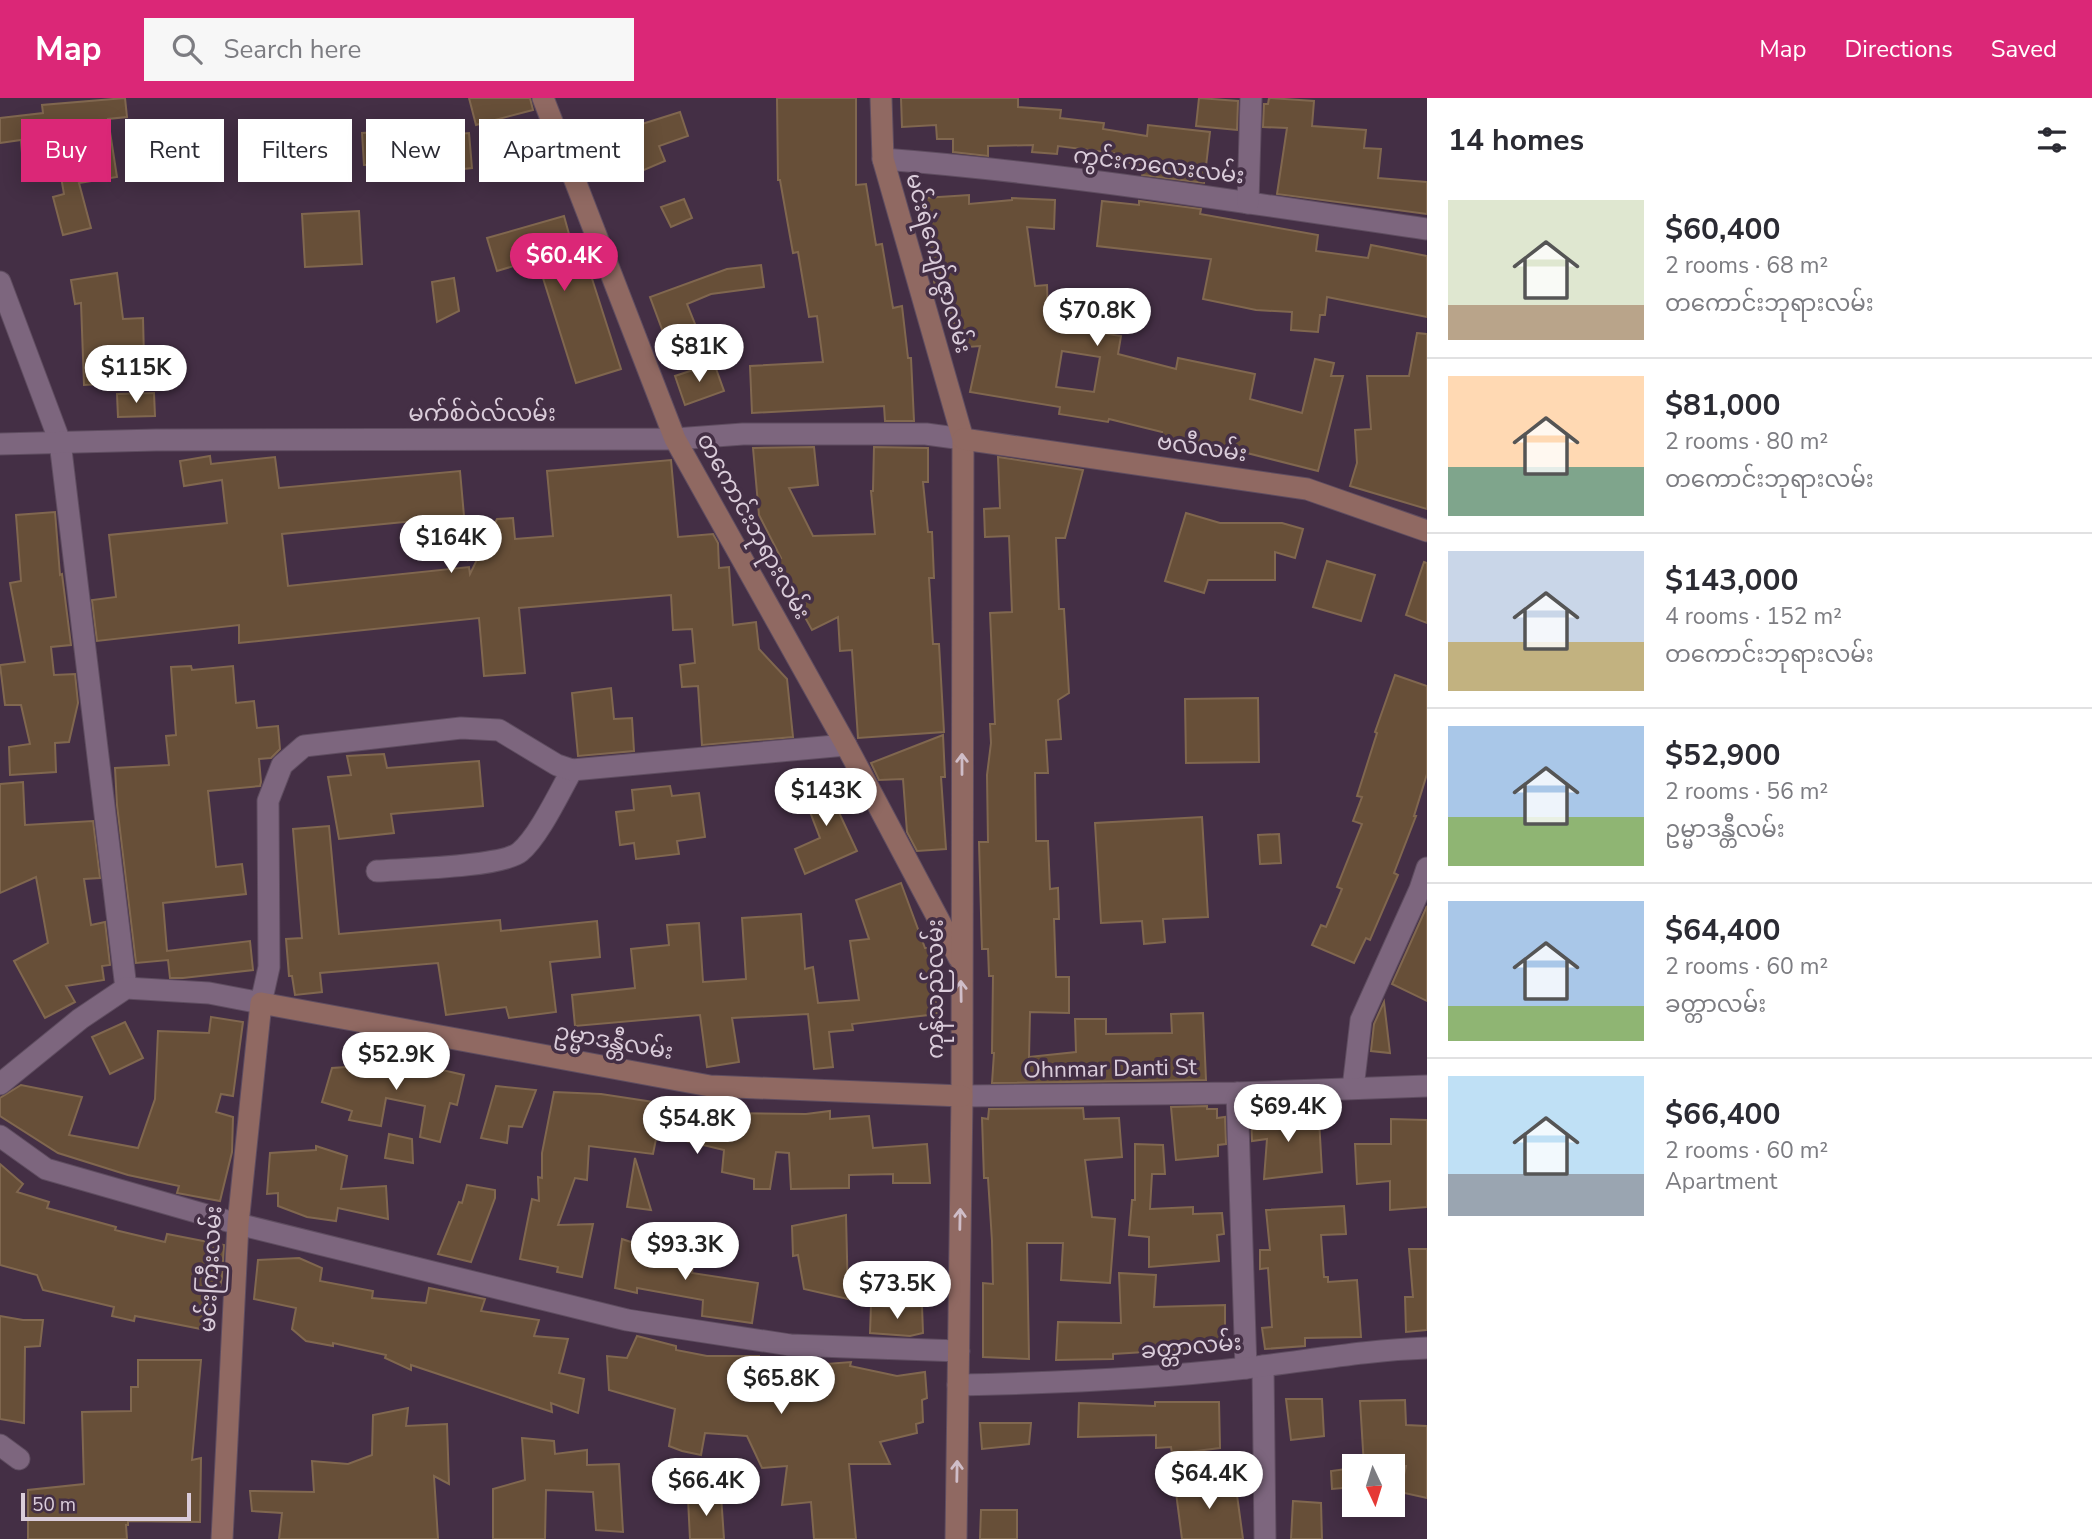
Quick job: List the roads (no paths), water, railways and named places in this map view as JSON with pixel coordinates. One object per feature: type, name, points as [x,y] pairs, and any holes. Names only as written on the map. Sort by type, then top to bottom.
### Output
[{"type":"main road","name":"တကောင်းဘုရားလမ်း","points":[[543,98],[675,439],[846,745],[961,961]]},
{"type":"main road","name":"မင်းရဲကျော်ဇွာလမ်း","points":[[881,98],[883,159],[963,439]]},
{"type":"main road","name":"ဗလီလမ်း","points":[[963,439],[1307,489],[1427,531]]},
{"type":"main road","name":"ကုန်သည်လမ်း","points":[[956,1539],[962,1096],[963,439]]},
{"type":"main road","name":"ဥမ္မာဒန္တီလမ်း","points":[[261,1003],[710,1086],[962,1096]]},
{"type":"main road","name":"မင်းကြီးလမ်း","points":[[222,1539],[238,1224],[261,1003]]},
{"type":"street","points":[[1248,203],[1251,98]]},
{"type":"street","name":"ကွင်းကလေးလမ်း","points":[[883,159],[953,165],[1427,229]]},
{"type":"street","points":[[0,282],[60,442],[126,988]]},
{"type":"street","name":"မက်စ်ဝဲလ်လမ်း","points":[[0,444],[675,439],[743,434],[926,434],[963,439]]},
{"type":"street","points":[[0,1084],[80,1019],[126,988],[209,993],[261,1003],[269,967],[268,801],[282,765],[304,746],[461,728],[499,730],[557,765],[572,770],[846,745]]},
{"type":"street","points":[[377,871],[496,862],[519,853],[537,830],[572,770]]},
{"type":"street","points":[[1353,1087],[1361,1020],[1427,868]]},
{"type":"street","name":"Ohnmar Danti St","points":[[962,1096],[1237,1093],[1427,1086]]},
{"type":"street","points":[[1237,1093],[1265,1539]]},
{"type":"street","points":[[0,1136],[46,1169],[238,1224],[627,1320],[790,1345],[958,1351]]},
{"type":"street","name":"ခတ္တာလမ်း","points":[[958,1385],[1088,1382],[1255,1367],[1395,1349],[1427,1348]]},
{"type":"street","points":[[0,1445],[19,1459]]}]
